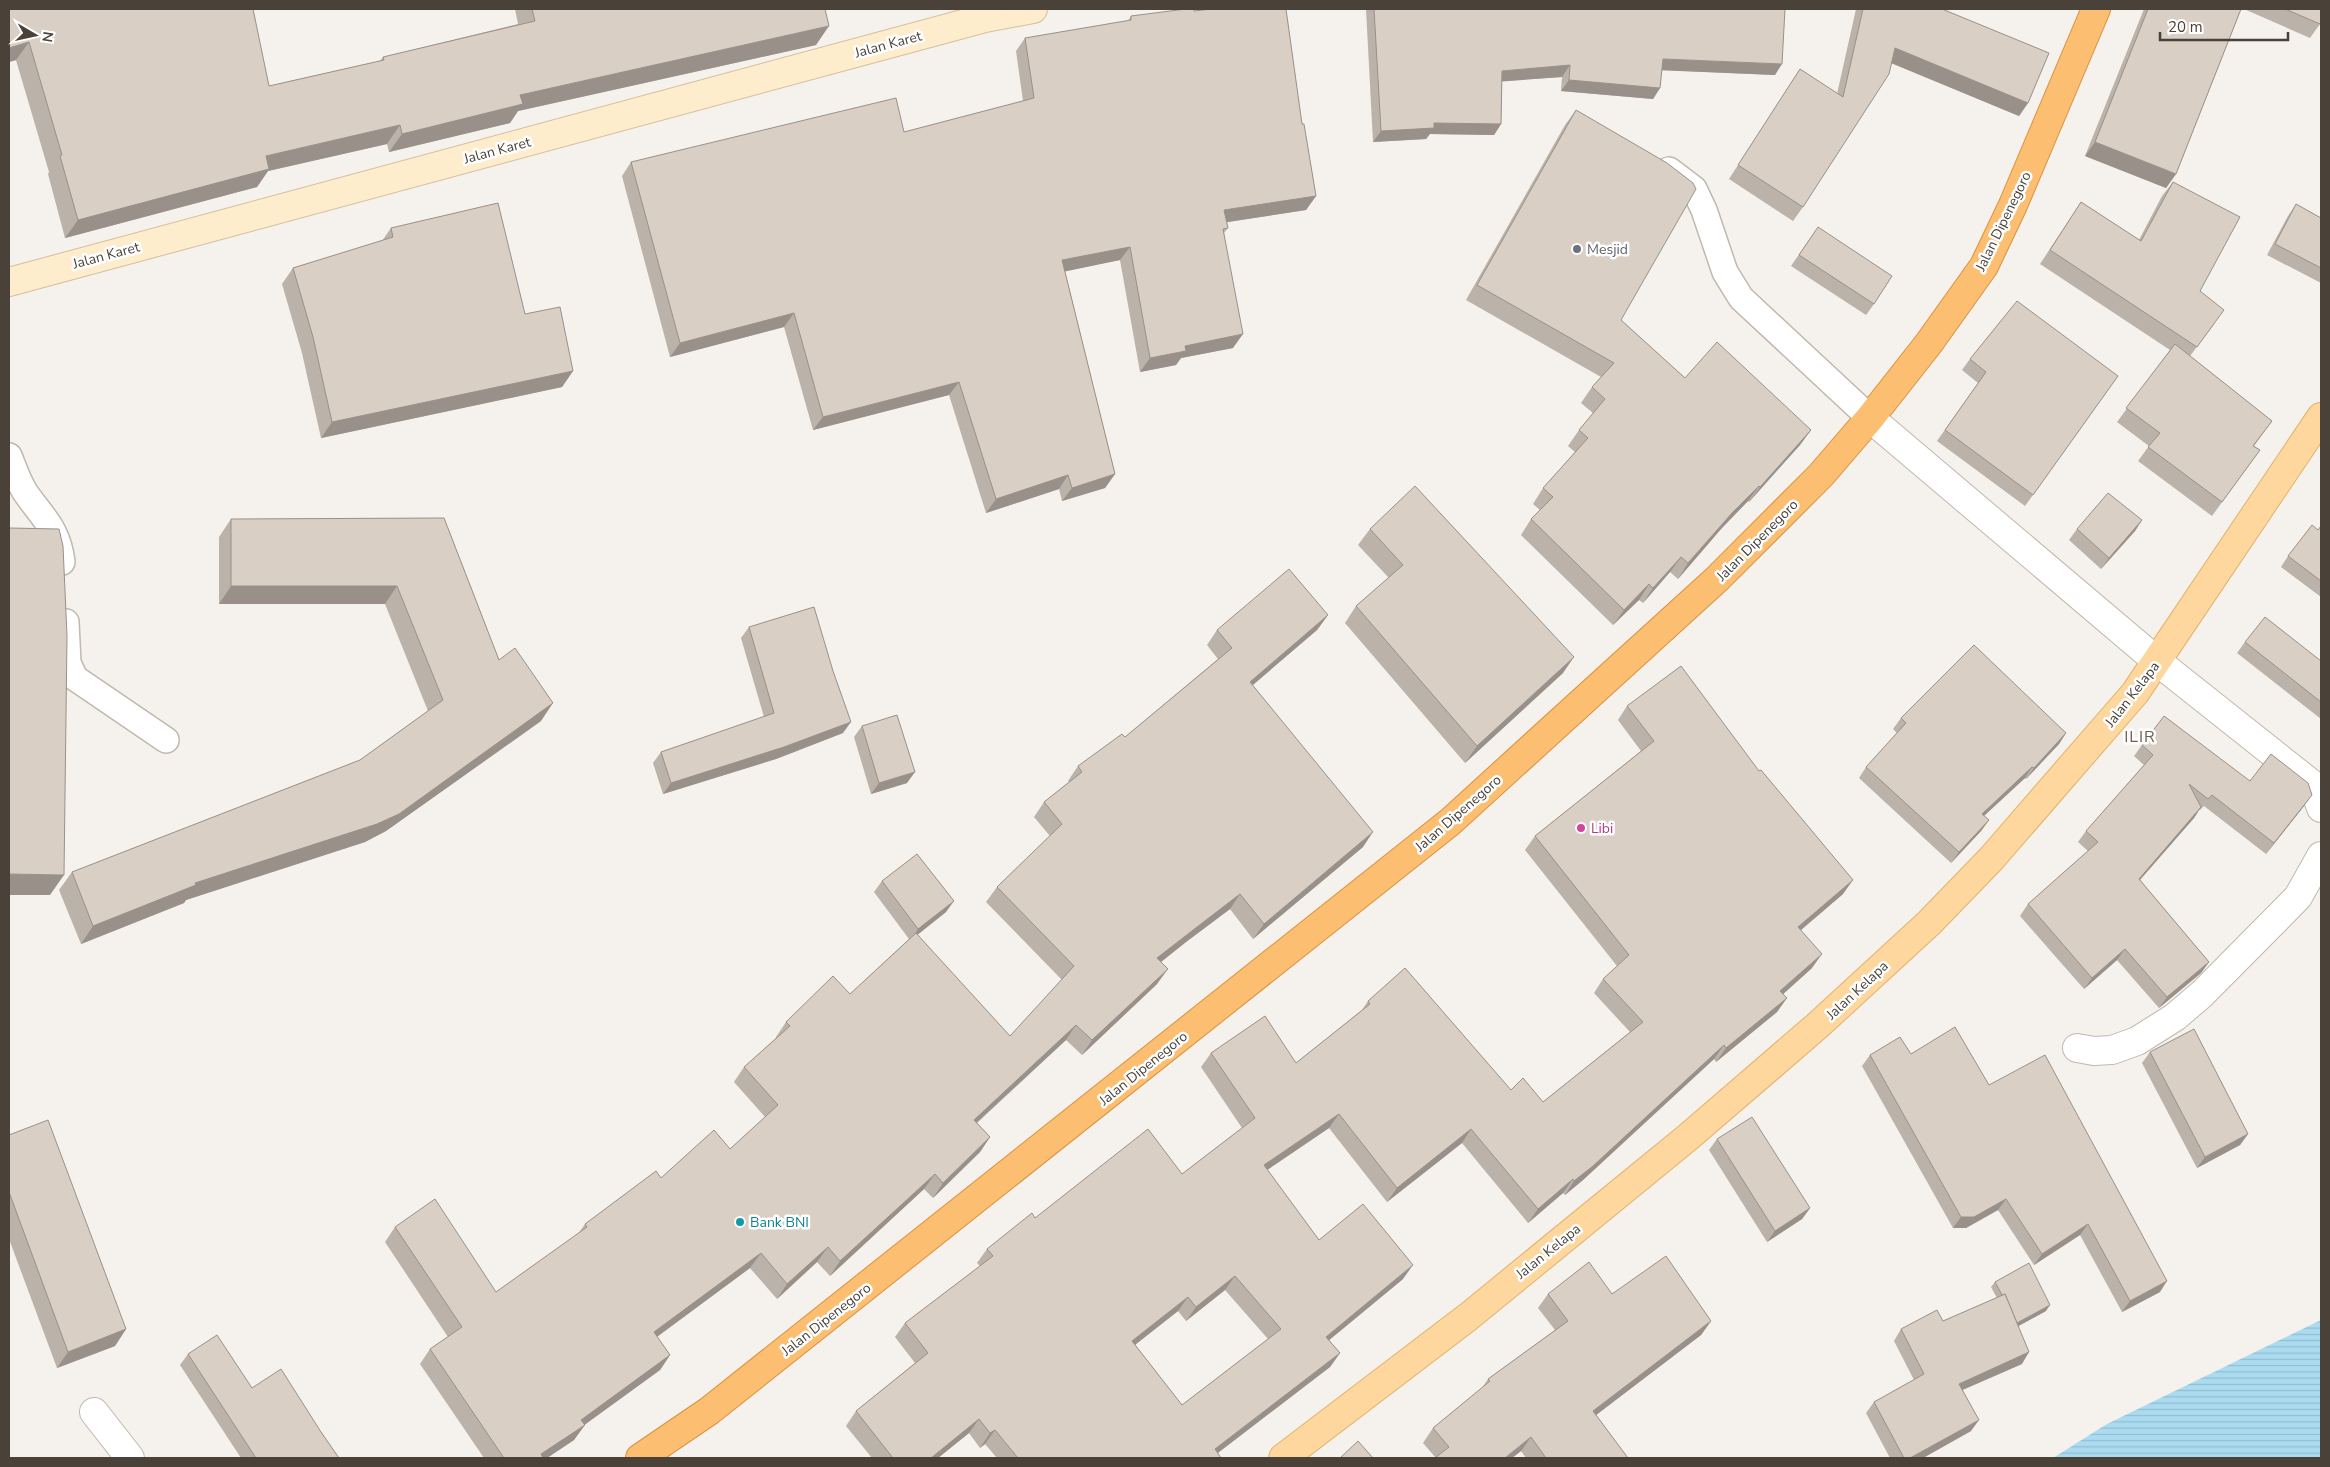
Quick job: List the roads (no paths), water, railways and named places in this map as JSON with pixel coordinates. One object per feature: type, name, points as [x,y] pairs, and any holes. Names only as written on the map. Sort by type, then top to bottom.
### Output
[{"type":"highway","name":"Jalan Dipenegoro","points":[[640,1458],[710,1411],[1450,822],[1717,579],[1821,475],[1870,418],[1929,343],[1984,266],[2013,205],[2096,9]]},
{"type":"main road","name":"Jalan Kelapa","points":[[1284,1458],[1468,1317],[1687,1138],[1817,1026],[1929,923],[1991,859],[2122,708],[2158,662],[2321,417]]},
{"type":"street","name":"Jalan Karet","points":[[9,282],[976,13],[1033,9]]},
{"type":"street","points":[[1870,418],[2158,662],[2313,785],[2321,808]]},
{"type":"street","points":[[2077,1048],[2094,1051],[2112,1050],[2138,1041],[2175,1017],[2202,994],[2298,897],[2321,856]]},
{"type":"street","points":[[94,1412],[130,1458]]},
{"type":"lane","points":[[1648,157],[1664,166],[1694,190],[1704,210],[1725,272],[1741,298],[1870,418]]},
{"type":"lane","points":[[9,456],[24,491],[50,523],[61,552],[67,654],[75,678],[166,740]]},
{"type":"water","points":[[2321,1320],[2321,1458],[2053,1458],[2107,1424]]},
{"type":"place","name":"Mesjid","points":[[1577,249]]},
{"type":"place","name":"Libi","points":[[1581,828]]},
{"type":"place","name":"Bank BNI","points":[[740,1222]]},
{"type":"district","name":"ILIR","points":[[2140,736]]}]
